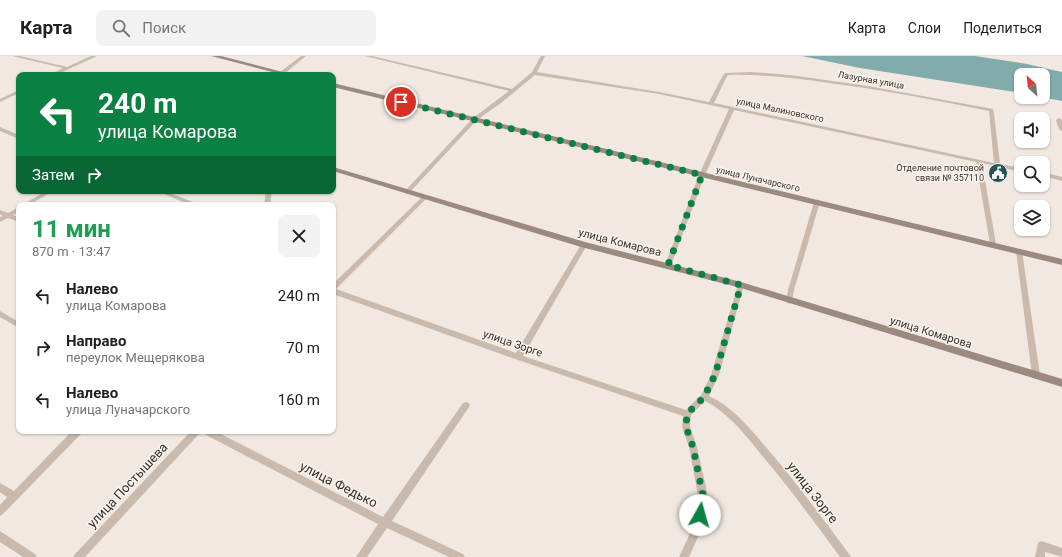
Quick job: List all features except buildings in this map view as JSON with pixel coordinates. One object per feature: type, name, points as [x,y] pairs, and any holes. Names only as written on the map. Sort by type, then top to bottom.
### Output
[{"type":"street","points":[[14,56],[68,68]]},
{"type":"street","points":[[59,72],[96,56]]},
{"type":"street","points":[[214,56],[276,72]]},
{"type":"street","points":[[281,72],[304,56]]},
{"type":"street","points":[[367,56],[514,91]]},
{"type":"street","points":[[407,192],[475,119],[514,91],[534,73],[543,56]]},
{"type":"street","name":"улица Малиновского","points":[[534,73],[659,93],[1014,168]]},
{"type":"street","name":"Лазурная улица","points":[[711,104],[724,77],[727,74],[781,74],[860,85],[990,110],[992,114],[997,164]]},
{"type":"street","name":"улица Луначарского","points":[[336,86],[993,244],[1062,262]]},
{"type":"street","points":[[0,101],[16,93]]},
{"type":"street","points":[[0,94],[8,97]]},
{"type":"street","points":[[668,265],[702,175],[732,109]]},
{"type":"street","points":[[1059,120],[1062,129]]},
{"type":"street","points":[[0,129],[16,136]]},
{"type":"street","points":[[980,161],[993,244]]},
{"type":"street","name":"улица Комарова","points":[[336,170],[424,198],[584,245],[668,265],[741,285],[1062,383]]},
{"type":"street","points":[[1050,176],[1062,179]]},
{"type":"street","points":[[30,202],[45,194]]},
{"type":"street","points":[[168,194],[188,202]]},
{"type":"street","points":[[336,287],[424,198]]},
{"type":"street","points":[[789,300],[790,290],[817,202]]},
{"type":"street","points":[[0,220],[16,211]]},
{"type":"street","points":[[0,212],[16,219]]},
{"type":"street","points":[[518,357],[584,245]]},
{"type":"street","points":[[1019,251],[1036,375]]},
{"type":"street","points":[[684,557],[697,528],[704,501],[693,447],[686,427],[687,414],[704,397],[715,375],[741,285]]},
{"type":"street","name":"улица Зорге","points":[[336,291],[518,357],[687,414]]},
{"type":"street","points":[[0,314],[16,323]]},
{"type":"street","name":"улица Зорге","points":[[704,397],[717,402],[732,414],[794,487],[846,557]]},
{"type":"street","points":[[361,557],[466,405]]},
{"type":"street","points":[[0,511],[75,434]]},
{"type":"street","name":"улица Постышева","points":[[78,557],[147,481],[193,434]]},
{"type":"street","name":"улица Федько","points":[[213,434],[384,522],[460,557]]},
{"type":"street","points":[[0,487],[14,496]]},
{"type":"street","points":[[0,536],[32,557]]},
{"type":"street","points":[[1040,557],[1041,546],[1062,553]]},
{"type":"water","points":[[802,56],[975,56],[1044,68],[1014,68],[1014,92],[860,68]]},
{"type":"water","points":[[1050,69],[1062,72],[1062,101],[1050,99]]},
{"type":"place","name":"Отделение почтовой связи № 357110","points":[[998,173]]},
{"type":"route","points":[[401,102],[702,175],[668,265],[741,285],[715,375],[704,397],[687,414],[686,427],[693,447],[704,501],[700,515]]}]
